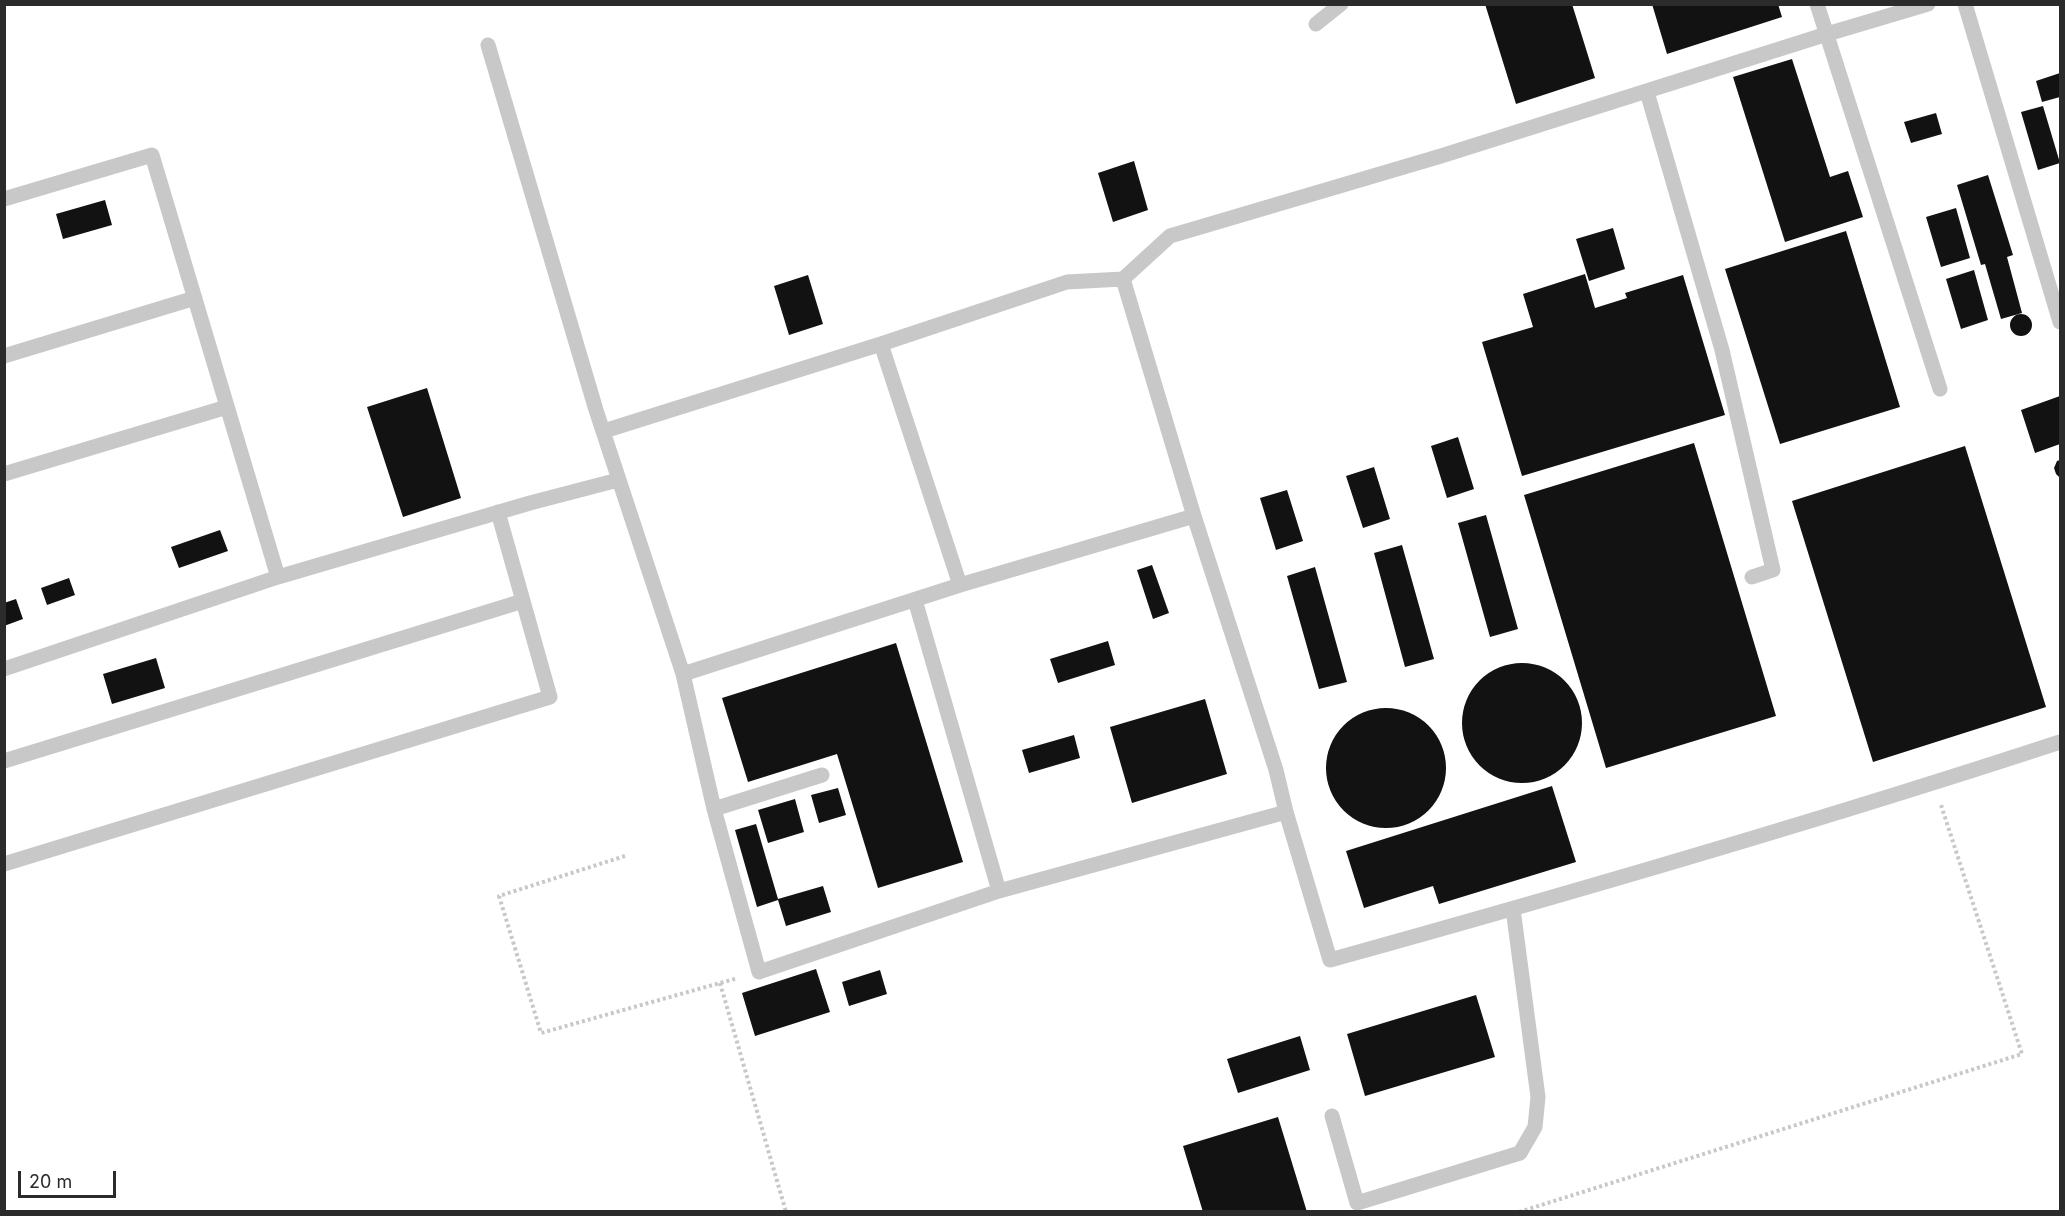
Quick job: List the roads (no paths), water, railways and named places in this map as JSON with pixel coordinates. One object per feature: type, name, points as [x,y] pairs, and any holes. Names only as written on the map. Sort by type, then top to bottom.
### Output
[{"type":"lane","points":[[1316,24],[1341,4]]},
{"type":"lane","points":[[1817,4],[1940,389]]},
{"type":"lane","points":[[604,431],[881,344],[1067,282],[1123,279],[1170,236],[1441,156],[1928,4]]},
{"type":"lane","points":[[1965,4],[2061,322]]},
{"type":"lane","points":[[488,45],[618,480],[683,674],[714,809],[759,972],[999,891],[1286,812]]},
{"type":"lane","points":[[1647,92],[1722,350],[1773,570],[1752,577]]},
{"type":"lane","points":[[4,199],[152,155],[278,577]]},
{"type":"lane","points":[[1123,279],[1194,516],[1276,770],[1286,812],[1330,960],[1513,909],[1934,784],[2061,742]]},
{"type":"lane","points":[[4,356],[195,298]]},
{"type":"lane","points":[[881,344],[960,585]]},
{"type":"lane","points":[[4,474],[227,407]]},
{"type":"lane","points":[[4,669],[278,577],[498,512],[618,480]]},
{"type":"lane","points":[[4,864],[550,697],[498,512]]},
{"type":"lane","points":[[683,674],[960,585],[1194,516]]},
{"type":"lane","points":[[915,600],[999,891]]},
{"type":"lane","points":[[4,761],[523,601]]},
{"type":"lane","points":[[714,809],[822,775]]},
{"type":"lane","points":[[1332,1116],[1357,1203],[1520,1153],[1535,1127],[1538,1097],[1513,909]]}]
